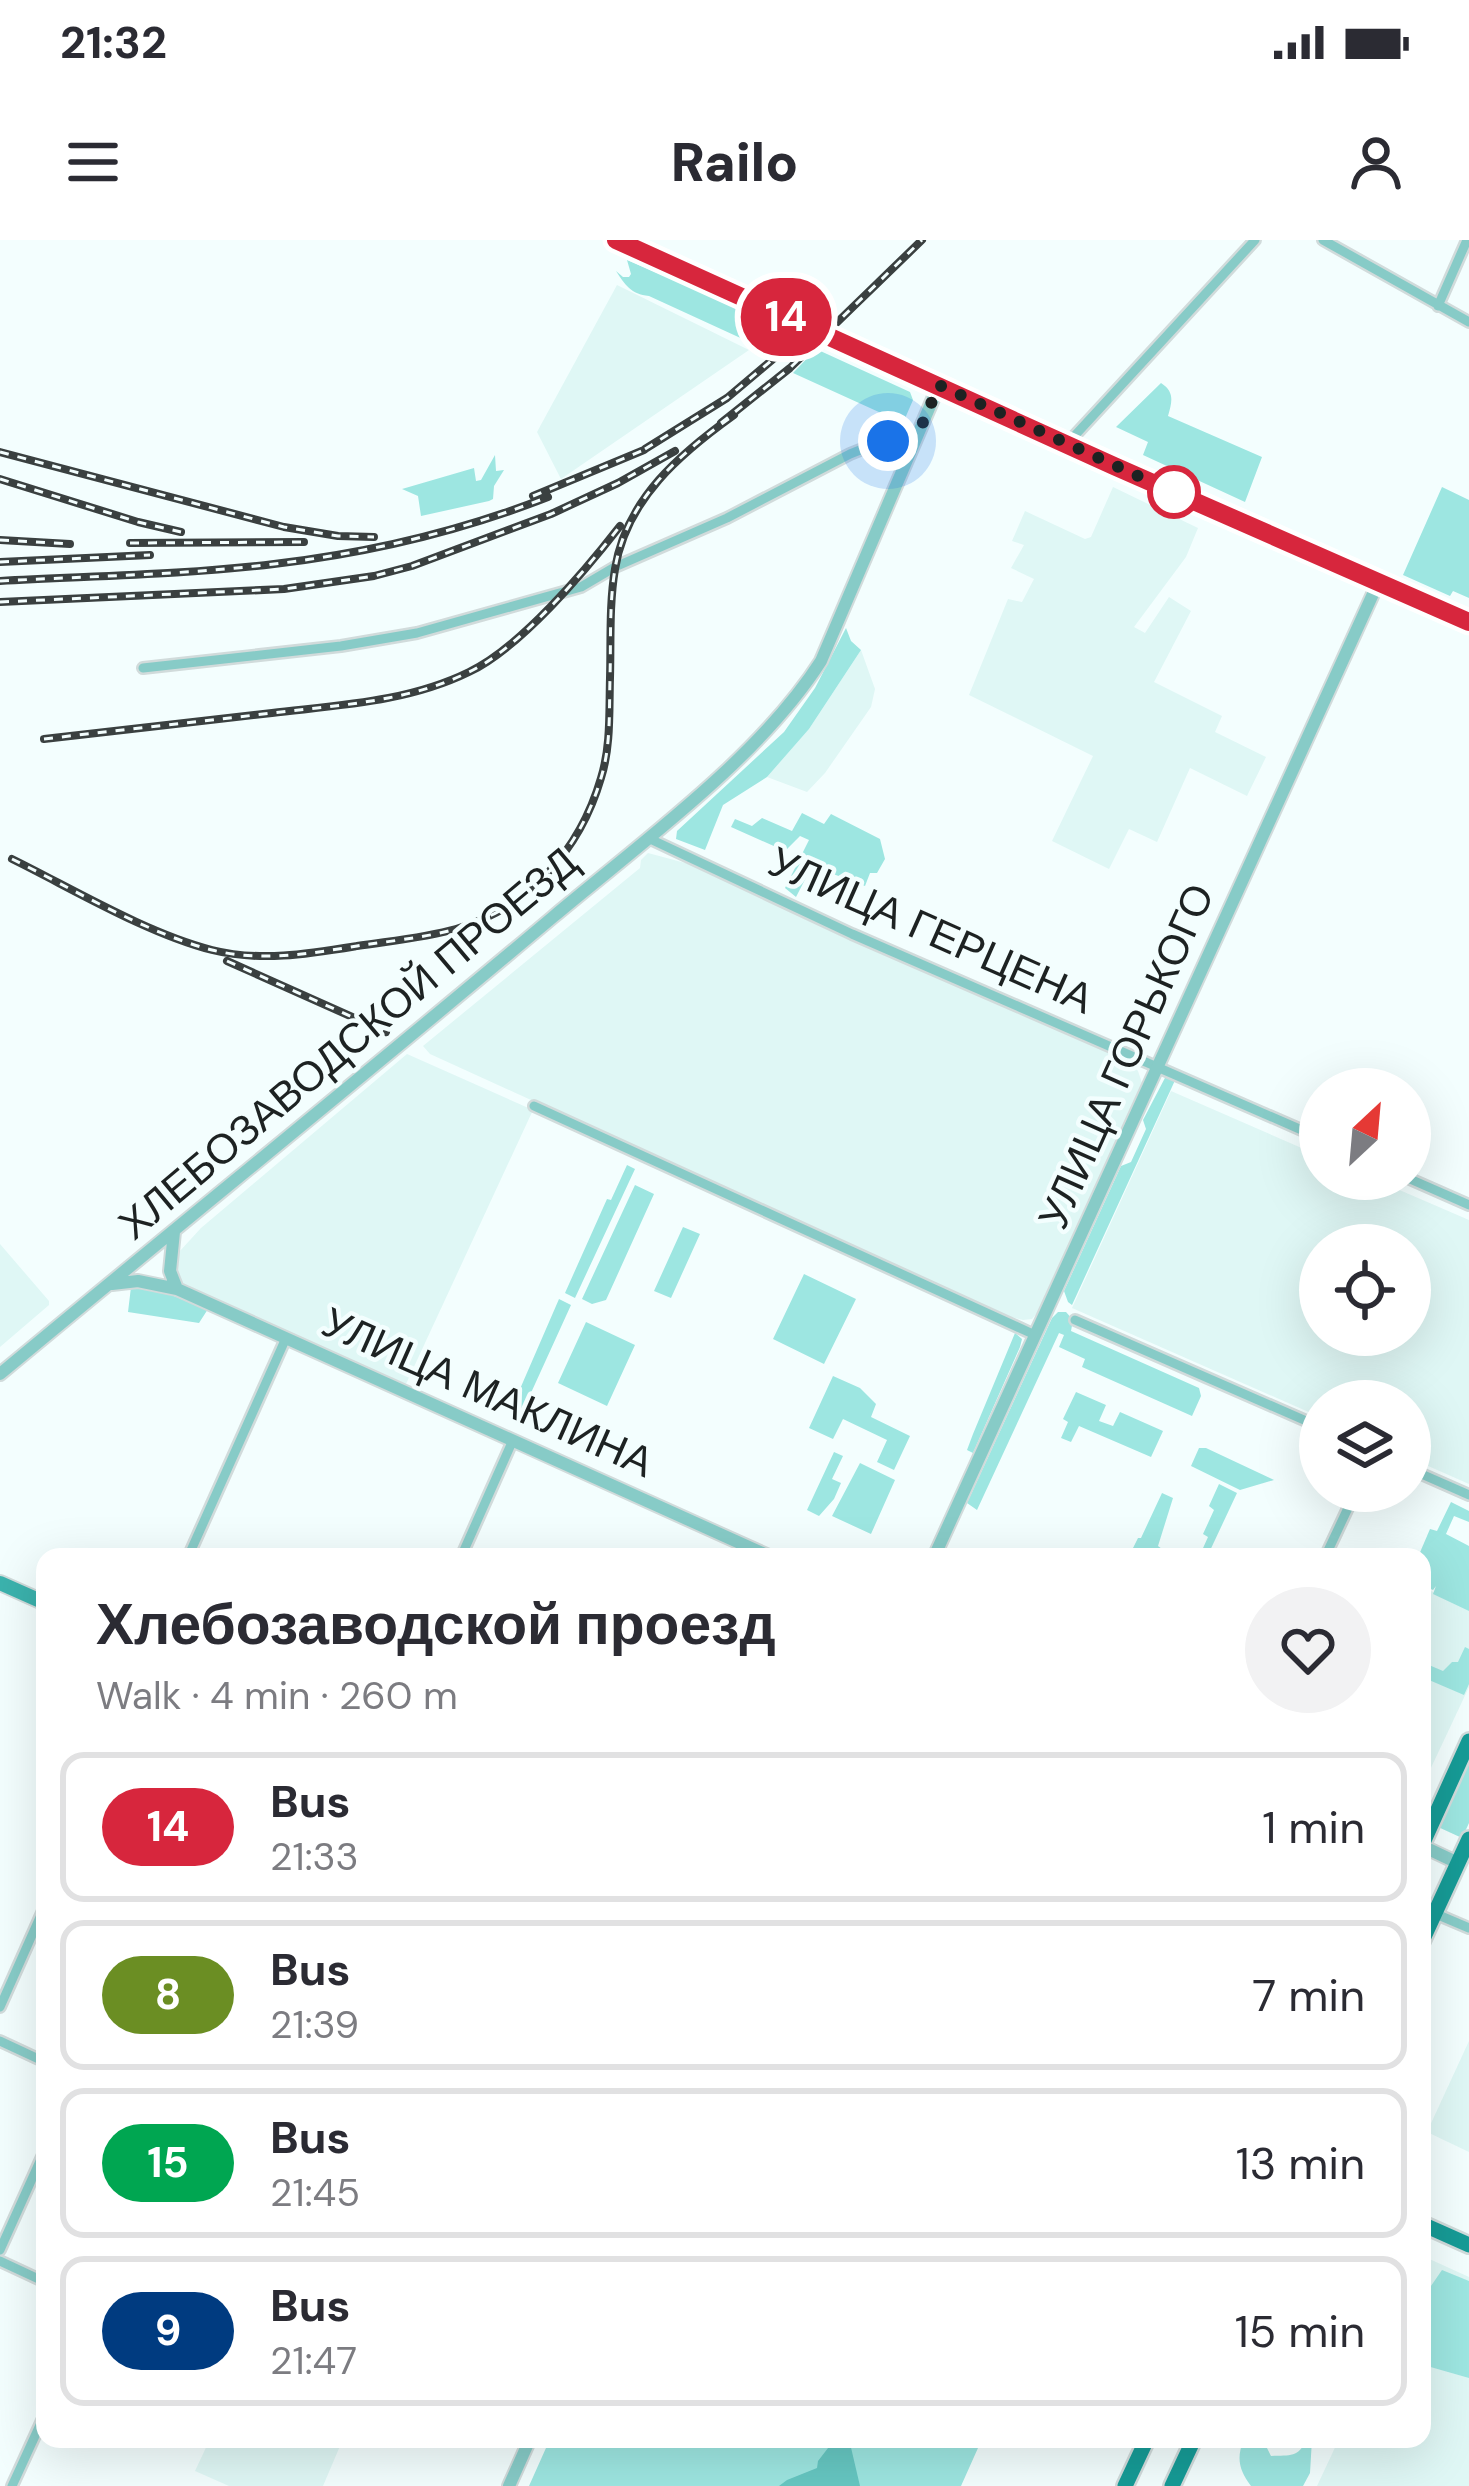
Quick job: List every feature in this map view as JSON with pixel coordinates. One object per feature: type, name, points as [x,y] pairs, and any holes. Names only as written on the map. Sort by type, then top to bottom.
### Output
[{"type":"main road","points":[[616,240],[1469,622]]},
{"type":"main road","points":[[0,1583],[36,1599]]},
{"type":"main road","points":[[1431,1825],[1469,1741]]},
{"type":"main road","points":[[1431,1922],[1469,1839]]},
{"type":"main road","points":[[1431,2228],[1469,2245]]},
{"type":"main road","points":[[1127,2486],[1143,2448]]},
{"type":"main road","points":[[1172,2486],[1190,2448]]},
{"type":"street","points":[[1067,444],[1255,240]]},
{"type":"street","points":[[1323,240],[1469,322]]},
{"type":"street","points":[[1438,306],[1467,240]]},
{"type":"street","name":"ХЛЕБОЗАВОДСКОЙ ПРОЕЗД","points":[[0,1374],[648,838],[777,721],[821,661],[939,385]]},
{"type":"street","points":[[143,668],[417,633],[581,586],[850,454],[918,434]]},
{"type":"street","name":"УЛИЦА ГОРЬКОГО","points":[[938,1548],[1378,583]]},
{"type":"street","name":"УЛИЦА ГЕРЦЕНА","points":[[648,838],[852,934],[1299,1129]]},
{"type":"street","points":[[534,1106],[1035,1335]]},
{"type":"street","points":[[1431,1188],[1469,1205]]},
{"type":"street","points":[[174,1230],[170,1270],[177,1289]]},
{"type":"street","name":"УЛИЦА МАКЛИНА","points":[[109,1285],[138,1281],[177,1289],[752,1548]]},
{"type":"street","points":[[1075,1320],[1299,1418]]},
{"type":"street","points":[[192,1548],[286,1338]]},
{"type":"street","points":[[465,1548],[513,1440]]},
{"type":"street","points":[[1431,1479],[1469,1496]]},
{"type":"street","points":[[1328,1548],[1345,1512]]},
{"type":"street","points":[[1431,1849],[1458,1862]]},
{"type":"street","points":[[1435,1913],[1469,1928]]},
{"type":"street","points":[[0,2007],[36,1926]]},
{"type":"street","points":[[0,2041],[36,2058]]},
{"type":"street","points":[[0,2250],[36,2170]]},
{"type":"street","points":[[0,2261],[36,2278]]},
{"type":"street","points":[[12,2486],[36,2434]]},
{"type":"street","points":[[509,2486],[526,2448]]},
{"type":"shaded area","points":[[627,260],[744,310],[789,339],[766,353],[638,293],[616,271],[629,277]]},
{"type":"shaded area","points":[[617,285],[749,350],[561,479],[537,432]]},
{"type":"shaded area","points":[[816,349],[910,392],[913,400],[903,423],[793,373]]},
{"type":"shaded area","points":[[1161,383],[1170,394],[1168,416],[1262,457],[1245,502],[1143,455],[1148,442],[1116,427]]},
{"type":"shaded area","points":[[495,455],[496,471],[504,470],[489,501],[421,516],[418,496],[402,489],[474,468],[476,481],[481,480]]},
{"type":"shaded area","points":[[1113,487],[1198,528],[1186,557],[1134,627],[1145,633],[1169,597],[1191,611],[1154,682],[1222,716],[1215,732],[1266,757],[1247,796],[1190,768],[1157,842],[1129,829],[1109,869],[1052,841],[1093,756],[969,695],[1008,599],[1022,602],[1034,579],[1011,568],[1024,545],[1012,541],[1025,511],[1085,539],[1091,537]]},
{"type":"shaded area","points":[[1442,487],[1469,500],[1469,598],[1453,591],[1450,596],[1403,575]]},
{"type":"shaded area","points":[[846,628],[861,650],[809,729],[767,777],[723,805],[705,850],[676,839],[677,831],[784,732],[815,688]]},
{"type":"shaded area","points":[[861,650],[875,689],[871,707],[825,773],[807,792],[767,777],[809,729]]},
{"type":"shaded area","points":[[802,813],[824,824],[831,814],[880,839],[885,859],[877,873],[870,873],[865,886],[812,866],[796,897],[785,888],[809,840],[800,836],[785,851],[731,827],[735,819],[752,826],[762,818],[792,831]]},
{"type":"shaded area","points":[[648,853],[689,864],[843,937],[1130,1061],[1142,1083],[1032,1319],[1003,1315],[430,1054],[423,1046],[640,868]]},
{"type":"shaded area","points":[[407,1054],[533,1110],[406,1384],[187,1288],[180,1284],[174,1262],[201,1228]]},
{"type":"shaded area","points":[[1167,1074],[1177,1076],[1072,1305],[1064,1291],[1121,1166],[1131,1162],[1146,1129],[1143,1120]]},
{"type":"shaded area","points":[[1171,1091],[1299,1147],[1299,1200],[1423,1200],[1469,1220],[1469,1484],[1431,1467],[1431,1380],[1299,1380],[1299,1408],[1072,1308]]},
{"type":"shaded area","points":[[627,1165],[635,1169],[575,1298],[565,1293]]},
{"type":"shaded area","points":[[635,1185],[654,1194],[606,1300],[592,1304],[582,1299]]},
{"type":"shaded area","points":[[683,1227],[700,1234],[671,1298],[654,1291]]},
{"type":"shaded area","points":[[0,1244],[49,1305],[0,1347]]},
{"type":"shaded area","points":[[804,1274],[856,1299],[824,1364],[773,1339]]},
{"type":"shaded area","points":[[131,1287],[158,1290],[208,1309],[199,1323],[128,1312]]},
{"type":"shaded area","points":[[559,1299],[571,1305],[520,1417],[510,1412]]},
{"type":"shaded area","points":[[1058,1312],[1066,1312],[1073,1320],[1071,1331],[1199,1388],[1201,1396],[1192,1416],[1082,1367],[1085,1359],[1059,1347],[1064,1335],[1059,1333],[977,1510],[967,1503]]},
{"type":"shaded area","points":[[586,1322],[635,1345],[607,1406],[558,1383]]},
{"type":"shaded area","points":[[1015,1333],[1022,1339],[1020,1347],[973,1453],[967,1450]]},
{"type":"shaded area","points":[[833,1376],[860,1388],[876,1404],[871,1417],[910,1436],[894,1470],[877,1462],[887,1440],[843,1419],[833,1439],[809,1428]]},
{"type":"shaded area","points":[[1076,1392],[1106,1405],[1099,1421],[1113,1426],[1120,1412],[1163,1431],[1151,1457],[1079,1426],[1071,1442],[1061,1438],[1068,1422],[1063,1419]]},
{"type":"shaded area","points":[[1199,1448],[1274,1480],[1240,1490],[1191,1466]]},
{"type":"shaded area","points":[[834,1452],[843,1456],[832,1479],[841,1483],[819,1516],[807,1510]]},
{"type":"shaded area","points":[[860,1463],[895,1480],[871,1534],[832,1516]]},
{"type":"shaded area","points":[[1219,1484],[1237,1493],[1211,1548],[1203,1548],[1208,1537],[1203,1534],[1214,1510],[1209,1506]]},
{"type":"shaded area","points":[[1162,1493],[1173,1498],[1161,1548],[1133,1548]]},
{"type":"shaded area","points":[[1451,1502],[1469,1511],[1469,1522],[1454,1516],[1446,1534],[1469,1546],[1469,1611],[1433,1594],[1436,1586],[1431,1589],[1431,1548],[1422,1548],[1430,1529],[1437,1531]]},
{"type":"shaded area","points":[[1431,1591],[1469,1608],[1469,1687],[1431,1768]]},
{"type":"shaded area","points":[[1465,1647],[1469,1649],[1469,1684],[1464,1695],[1431,1681],[1431,1666],[1443,1671],[1458,1662]]},
{"type":"shaded area","points":[[1469,1752],[1469,1823],[1462,1838],[1436,1826]]},
{"type":"shaded area","points":[[1469,2041],[1469,2152],[1431,2134],[1431,2123]]},
{"type":"shaded area","points":[[1431,2260],[1469,2277],[1469,2486],[1317,2486],[1335,2448],[1431,2448]]},
{"type":"shaded area","points":[[1442,2270],[1469,2281],[1469,2378],[1431,2367],[1431,2286]]},
{"type":"shaded area","points":[[206,2448],[339,2448],[323,2486],[229,2486],[195,2471]]},
{"type":"shaded area","points":[[546,2448],[978,2448],[961,2486],[529,2486]]},
{"type":"shaded area","points":[[828,2448],[851,2448],[860,2486],[779,2486],[817,2468]]},
{"type":"shaded area","points":[[1241,2448],[1267,2448],[1271,2456],[1311,2448],[1310,2473],[1303,2486],[1251,2486],[1240,2464]]},
{"type":"railway","points":[[721,423],[790,368],[922,240]]},
{"type":"railway","points":[[645,449],[727,398],[791,344]]},
{"type":"railway","points":[[12,859],[161,933],[248,956],[302,954],[432,935],[506,907],[548,873],[565,852],[601,778],[609,729],[613,583],[631,521],[676,462],[734,415]]},
{"type":"railway","points":[[533,496],[644,450]]},
{"type":"railway","points":[[0,602],[284,589],[374,576],[551,514],[675,451]]},
{"type":"railway","points":[[0,452],[284,527],[374,537]]},
{"type":"railway","points":[[0,479],[181,532]]},
{"type":"railway","points":[[0,581],[206,571],[309,559],[448,530],[548,497]]},
{"type":"railway","points":[[44,739],[348,704],[446,682],[489,661],[530,627],[620,526]]},
{"type":"railway","points":[[0,540],[70,544]]},
{"type":"railway","points":[[130,543],[304,542]]},
{"type":"railway","points":[[0,562],[150,555]]},
{"type":"railway","points":[[227,961],[386,1032]]},
{"type":"bus line","name":"14","points":[[616,240],[1469,622]]},
{"type":"route","points":[[888,441],[918,434],[939,385],[1180,495],[1174,492]]}]
